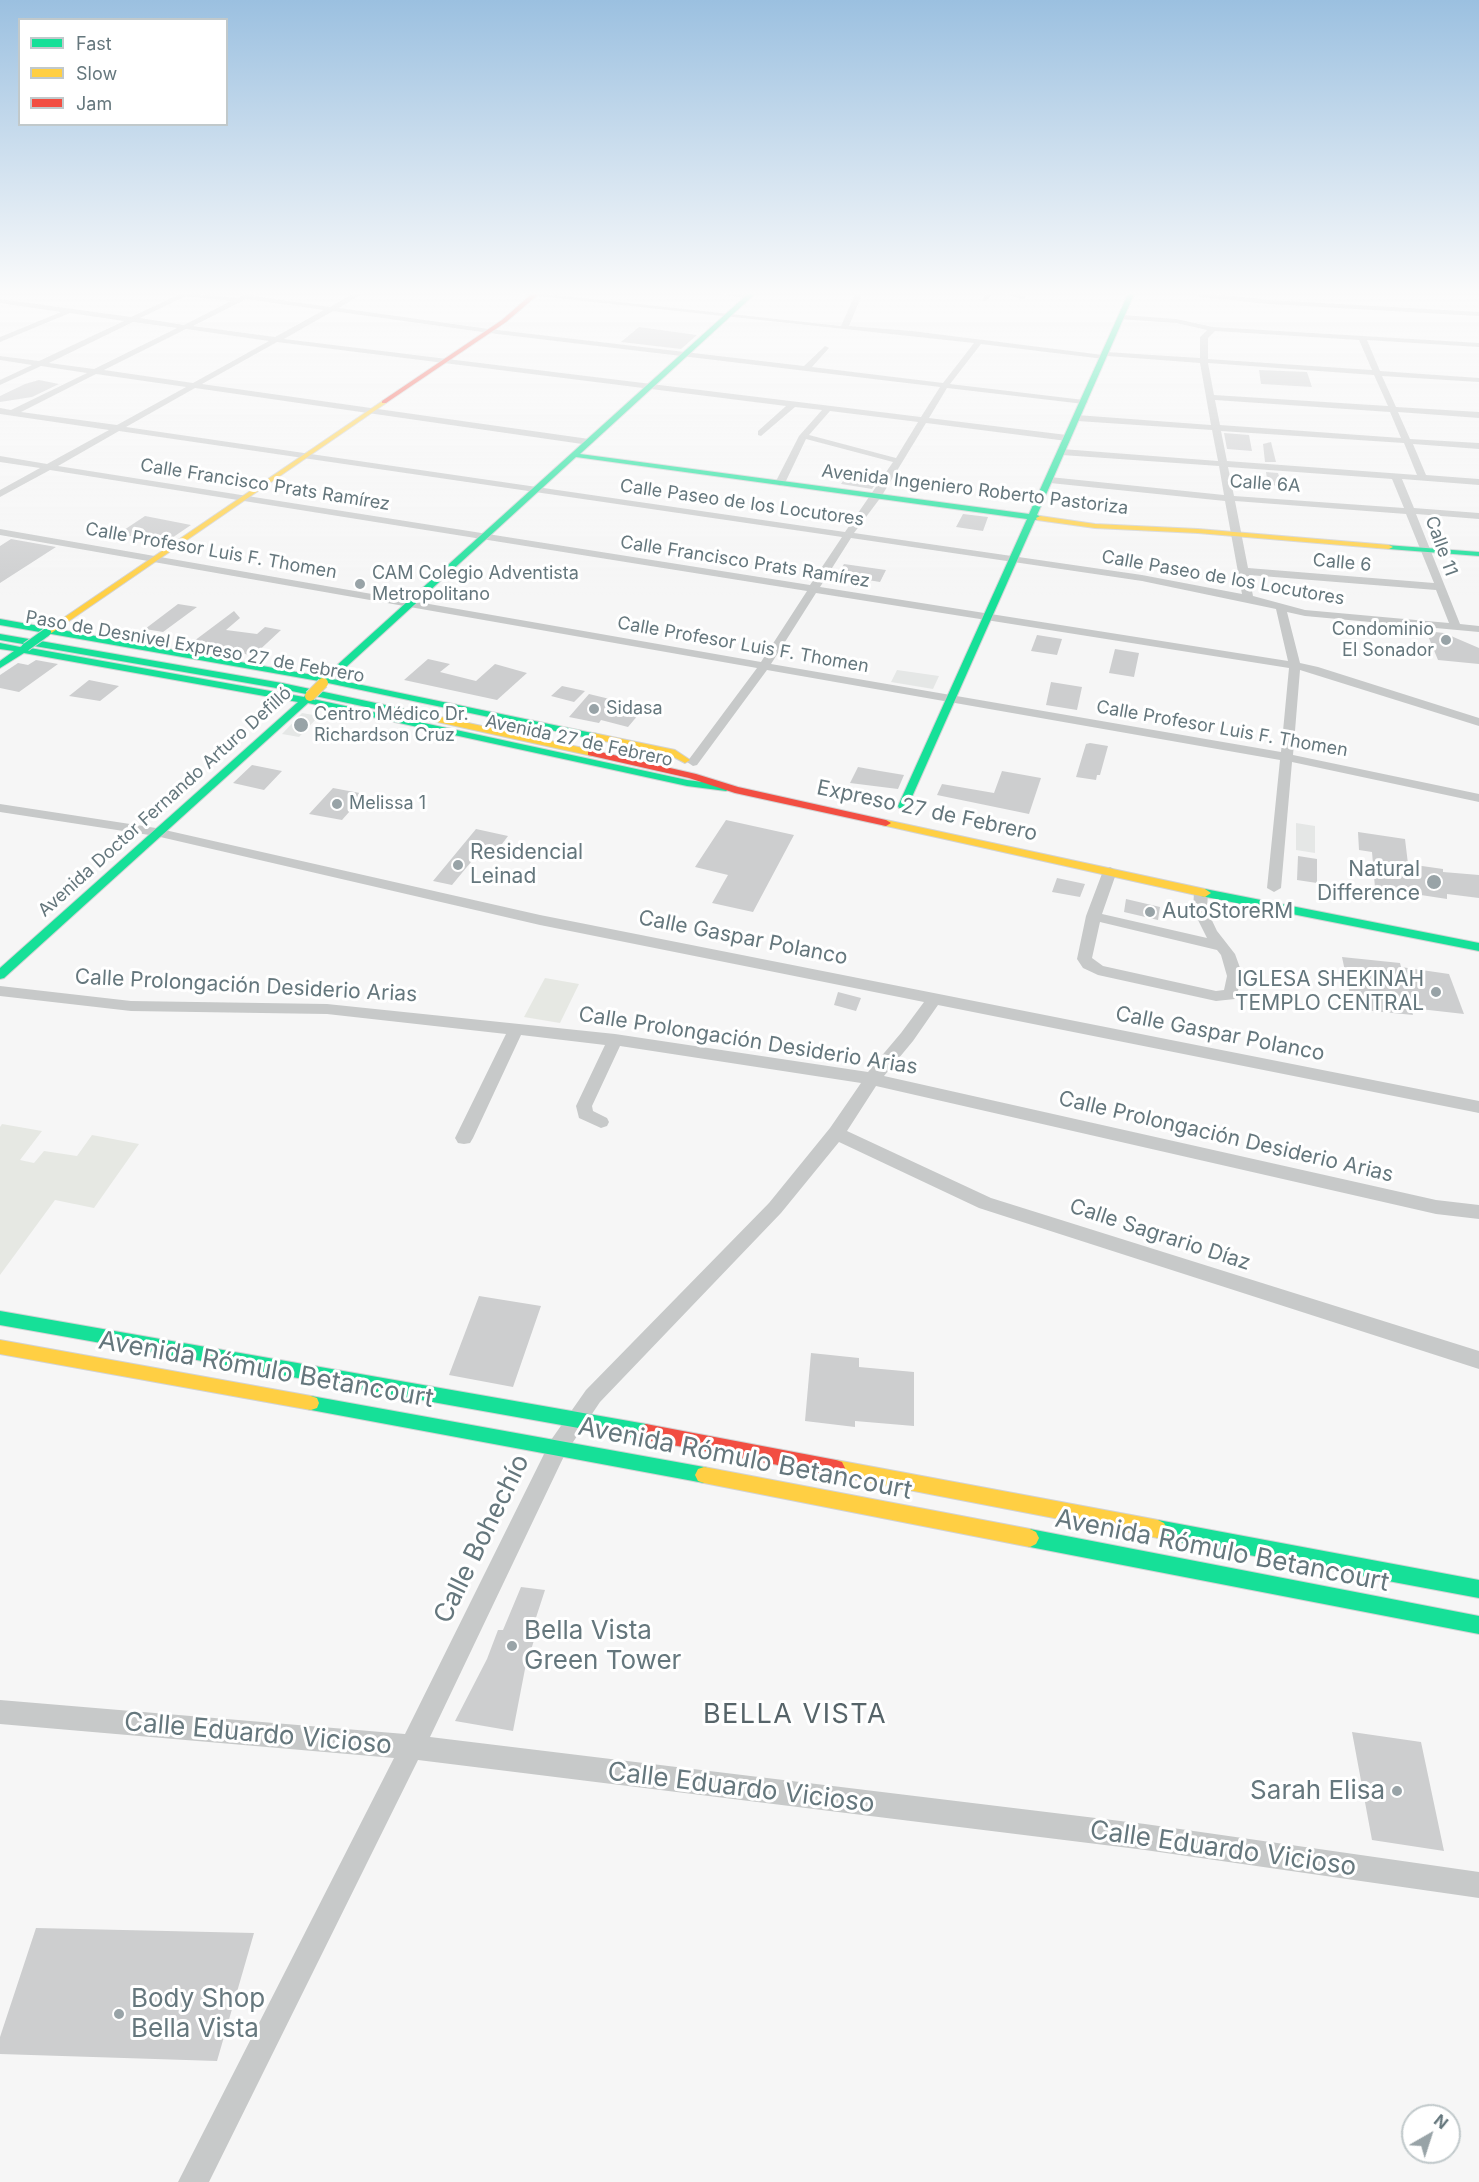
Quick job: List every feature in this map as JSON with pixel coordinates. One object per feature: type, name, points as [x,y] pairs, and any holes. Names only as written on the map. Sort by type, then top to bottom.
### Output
[{"type":"main road","points":[[0,665],[397,394]]},
{"type":"main road","name":"Avenida Doctor Fernando Arturo Defilló","points":[[0,975],[642,394]]},
{"type":"main road","points":[[903,806],[1011,559],[1050,480],[1088,394]]},
{"type":"main road","name":"Avenida Ingeniero Roberto Pastoriza","points":[[575,455],[1113,528],[1235,534],[1479,554]]},
{"type":"main road","name":"Avenida 27 de Febrero","points":[[0,622],[325,682],[671,752],[694,762]]},
{"type":"main road","name":"Paso de Desnivel Expreso 27 de Febrero","points":[[0,631],[264,675],[694,762]]},
{"type":"main road","name":"Paso de Desnivel Expreso 27 de Febrero","points":[[0,637],[282,686],[369,705]]},
{"type":"main road","name":"Avenida 27 de Febrero","points":[[0,646],[24,648],[308,698],[687,783],[726,788]]},
{"type":"main road","name":"Expreso 27 de Febrero","points":[[369,705],[692,776],[726,788],[1201,892],[1416,937],[1479,947]]},
{"type":"main road","name":"Avenida Rómulo Betancourt","points":[[0,1318],[576,1419],[1479,1589]]},
{"type":"main road","name":"Avenida Rómulo Betancourt","points":[[0,1347],[558,1448],[1479,1625]]},
{"type":"street","points":[[12,412],[47,394]]},
{"type":"street","points":[[0,494],[178,394]]},
{"type":"street","points":[[246,394],[589,442]]},
{"type":"street","points":[[707,394],[1067,438]]},
{"type":"street","points":[[694,762],[764,666],[876,497],[940,394]]},
{"type":"street","points":[[1017,394],[1084,402]]},
{"type":"street","points":[[1209,394],[1248,598]]},
{"type":"street","points":[[1386,394],[1423,478]]},
{"type":"street","points":[[1210,397],[1479,415]]},
{"type":"street","points":[[761,433],[793,404]]},
{"type":"street","points":[[780,483],[803,436],[828,408]]},
{"type":"street","name":"Calle Paseo de los Locutores","points":[[0,411],[1177,584],[1248,598],[1281,608],[1323,615],[1479,629]]},
{"type":"street","points":[[1077,418],[1479,446]]},
{"type":"street","points":[[803,436],[898,461]]},
{"type":"street","points":[[1062,452],[1479,482]]},
{"type":"street","name":"Calle Francisco Prats Ramírez","points":[[0,459],[1314,669],[1479,722]]},
{"type":"street","name":"Calle 11","points":[[1396,476],[1438,587],[1456,627]]},
{"type":"street","name":"Calle 6A","points":[[1050,480],[1229,498],[1479,516]]},
{"type":"street","name":"Calle Profesor Luis F. Thomen","points":[[0,532],[1286,758],[1479,798]]},
{"type":"street","points":[[0,544],[15,535]]},
{"type":"street","name":"Calle 6","points":[[1243,571],[1438,587]]},
{"type":"street","points":[[1274,888],[1294,666],[1281,608]]},
{"type":"street","name":"Calle Gaspar Polanco","points":[[0,808],[156,832],[540,920],[1479,1107]]},
{"type":"street","points":[[1110,872],[1094,916],[1084,958],[1088,964],[1098,970],[1216,996],[1230,995],[1235,976],[1228,954],[1211,933],[1200,910],[1201,892]]},
{"type":"street","points":[[1094,916],[1221,946]]},
{"type":"street","name":"Calle Prolongación Desiderio Arias","points":[[0,991],[131,1006],[337,1010],[615,1040],[872,1079],[1436,1207],[1479,1212]]},
{"type":"street","name":"Calle Bohechío","points":[[193,2182],[412,1747],[558,1448],[576,1419],[593,1396],[775,1208],[836,1134],[872,1079],[907,1037],[935,997]]},
{"type":"street","points":[[464,1138],[516,1030]]},
{"type":"street","points":[[601,1122],[585,1114],[584,1106],[615,1040]]},
{"type":"street","name":"Calle Sagrario Díaz","points":[[836,1134],[985,1203],[1479,1359]]},
{"type":"street","name":"Calle Eduardo Vicioso","points":[[0,1712],[412,1747],[1145,1837],[1479,1885]]},
{"type":"shaded area","points":[[897,670],[939,676],[933,689],[891,682]]},
{"type":"shaded area","name":"Centro Médico Dr. Richardson Cruz","points":[[302,713],[319,716],[299,737],[282,734]]},
{"type":"shaded area","points":[[1296,823],[1315,826],[1315,853],[1296,850]]},
{"type":"shaded area","points":[[545,978],[579,984],[560,1023],[524,1017]]},
{"type":"shaded area","points":[[2,1124],[42,1131],[20,1160],[34,1163],[44,1151],[77,1156],[92,1135],[139,1144],[94,1208],[55,1200],[0,1275],[0,1127]]},
{"type":"building","points":[[5,394],[39,394],[0,402],[0,396]]},
{"type":"building","points":[[1224,433],[1249,435],[1252,451],[1227,449]]},
{"type":"building","points":[[1271,442],[1276,462],[1265,462],[1263,444]]},
{"type":"building","points":[[849,472],[880,477],[872,489],[841,484]]},
{"type":"building","points":[[1266,472],[1278,473],[1282,486],[1268,485]]},
{"type":"building","points":[[963,514],[988,517],[983,531],[956,527]]},
{"type":"building","points":[[145,516],[191,525],[166,542],[118,534]]},
{"type":"building","points":[[11,539],[56,547],[0,583],[0,546]]},
{"type":"building","points":[[844,564],[886,570],[880,582],[837,575]]},
{"type":"building","points":[[178,604],[197,607],[163,632],[145,629]]},
{"type":"building","points":[[234,611],[240,618],[226,630],[257,634],[265,627],[281,630],[253,656],[194,641]]},
{"type":"building","name":"Condominio El Sonador","points":[[1426,631],[1444,633],[1479,648],[1479,664],[1438,660]]},
{"type":"building","points":[[1037,635],[1062,639],[1057,655],[1031,651]]},
{"type":"building","points":[[1115,649],[1139,653],[1134,677],[1109,673]]},
{"type":"building","points":[[428,659],[450,664],[440,672],[476,681],[495,664],[527,673],[497,700],[404,680]]},
{"type":"building","points":[[36,660],[58,664],[19,692],[0,688],[0,675],[18,663],[28,665]]},
{"type":"building","points":[[89,680],[119,686],[100,701],[69,696]]},
{"type":"building","points":[[1051,682],[1082,687],[1077,710],[1046,705]]},
{"type":"building","points":[[562,686],[585,691],[574,702],[551,696]]},
{"type":"building","name":"Sidasa","points":[[589,694],[618,701],[612,708],[639,714],[628,727],[601,720],[599,723],[569,717]]},
{"type":"building","points":[[1086,744],[1108,746],[1100,775],[1097,775],[1096,780],[1076,777]]},
{"type":"building","points":[[252,765],[282,771],[264,790],[233,783]]},
{"type":"building","points":[[858,767],[904,775],[898,789],[850,783]]},
{"type":"building","points":[[1002,771],[1041,778],[1029,814],[937,795],[942,784],[994,793]]},
{"type":"building","name":"Melissa 1","points":[[333,788],[365,794],[342,820],[309,814]]},
{"type":"building","points":[[726,820],[794,835],[753,912],[712,903],[728,875],[695,867]]},
{"type":"building","name":"Residencial Leinad","points":[[476,829],[508,836],[499,848],[485,845],[452,885],[433,881]]},
{"type":"building","points":[[1358,832],[1405,839],[1408,864],[1443,869],[1443,872],[1479,875],[1479,898],[1447,894],[1447,899],[1375,888],[1372,852],[1359,850]]},
{"type":"building","points":[[1298,856],[1317,859],[1317,883],[1297,880]]},
{"type":"building","points":[[1057,878],[1085,884],[1080,897],[1052,892]]},
{"type":"building","points":[[1126,899],[1160,907],[1158,920],[1124,912]]},
{"type":"building","points":[[1342,957],[1400,963],[1401,967],[1449,974],[1464,1014],[1411,1008],[1413,1015],[1353,1009]]},
{"type":"building","points":[[838,992],[861,998],[856,1011],[834,1005]]},
{"type":"building","points":[[479,1296],[541,1306],[513,1387],[449,1375]]},
{"type":"building","points":[[811,1353],[859,1358],[859,1367],[914,1372],[914,1426],[855,1421],[855,1427],[805,1421]]},
{"type":"building","name":"Bella Vista Green Tower","points":[[521,1587],[545,1590],[531,1633],[536,1634],[525,1669],[513,1731],[455,1721],[487,1659],[498,1630],[503,1630]]},
{"type":"building","name":"Sarah Elisa","points":[[1352,1732],[1421,1742],[1444,1851],[1372,1840]]},
{"type":"building","name":"Body Shop Bella Vista","points":[[36,1928],[254,1933],[217,2061],[0,2054],[0,2037]]},
{"type":"traffic: fast","points":[[323,683],[642,394]]},
{"type":"traffic: fast","points":[[903,806],[1087,394]]},
{"type":"traffic: fast","points":[[575,455],[1040,518]]},
{"type":"traffic: fast","points":[[1389,547],[1479,554]]},
{"type":"traffic: fast","points":[[0,622],[327,680],[593,736]]},
{"type":"traffic: fast","points":[[26,647],[47,632]]},
{"type":"traffic: fast","points":[[0,637],[282,686],[404,712]]},
{"type":"traffic: fast","points":[[0,646],[306,700],[687,783],[726,788]]},
{"type":"traffic: fast","points":[[0,665],[26,647]]},
{"type":"traffic: fast","points":[[0,975],[310,696]]},
{"type":"traffic: fast","points":[[1205,893],[1479,947]]},
{"type":"traffic: fast","points":[[0,1318],[646,1432]]},
{"type":"traffic: fast","points":[[311,1403],[704,1475]]},
{"type":"traffic: fast","points":[[1158,1529],[1479,1589]]},
{"type":"traffic: fast","points":[[1030,1538],[1479,1625]]},
{"type":"traffic: slow","points":[[47,632],[384,402]]},
{"type":"traffic: slow","points":[[1040,518],[1095,526],[1198,531],[1389,547]]},
{"type":"traffic: slow","points":[[310,696],[323,683]]},
{"type":"traffic: slow","points":[[404,712],[592,753]]},
{"type":"traffic: slow","points":[[593,736],[671,752],[685,760]]},
{"type":"traffic: slow","points":[[886,823],[1205,893]]},
{"type":"traffic: slow","points":[[0,1347],[311,1403]]},
{"type":"traffic: slow","points":[[836,1468],[1158,1529]]},
{"type":"traffic: slow","points":[[704,1475],[1030,1538]]},
{"type":"traffic: jam","points":[[384,402],[396,394]]},
{"type":"traffic: jam","points":[[592,753],[692,776],[735,790],[886,823]]},
{"type":"traffic: jam","points":[[646,1432],[836,1468]]},
{"type":"place","name":"CAM Colegio Adventista Metropolitano","points":[[360,584]]},
{"type":"place","name":"Condominio El Sonador","points":[[1446,640]]},
{"type":"place","name":"Sidasa","points":[[594,709]]},
{"type":"place","name":"Centro Médico Dr. Richardson Cruz","points":[[301,725]]},
{"type":"place","name":"Melissa 1","points":[[337,804]]},
{"type":"place","name":"Residencial Leinad","points":[[458,865]]},
{"type":"place","name":"Natural Difference","points":[[1434,882]]},
{"type":"place","name":"AutoStoreRM","points":[[1150,912]]},
{"type":"place","name":"IGLESA SHEKINAH TEMPLO CENTRAL","points":[[1436,992]]},
{"type":"place","name":"Bella Vista Green Tower","points":[[512,1646]]},
{"type":"place","name":"Sarah Elisa","points":[[1397,1791]]},
{"type":"place","name":"Body Shop Bella Vista","points":[[119,2014]]},
{"type":"district","name":"BELLA VISTA","points":[[795,1715]]}]
